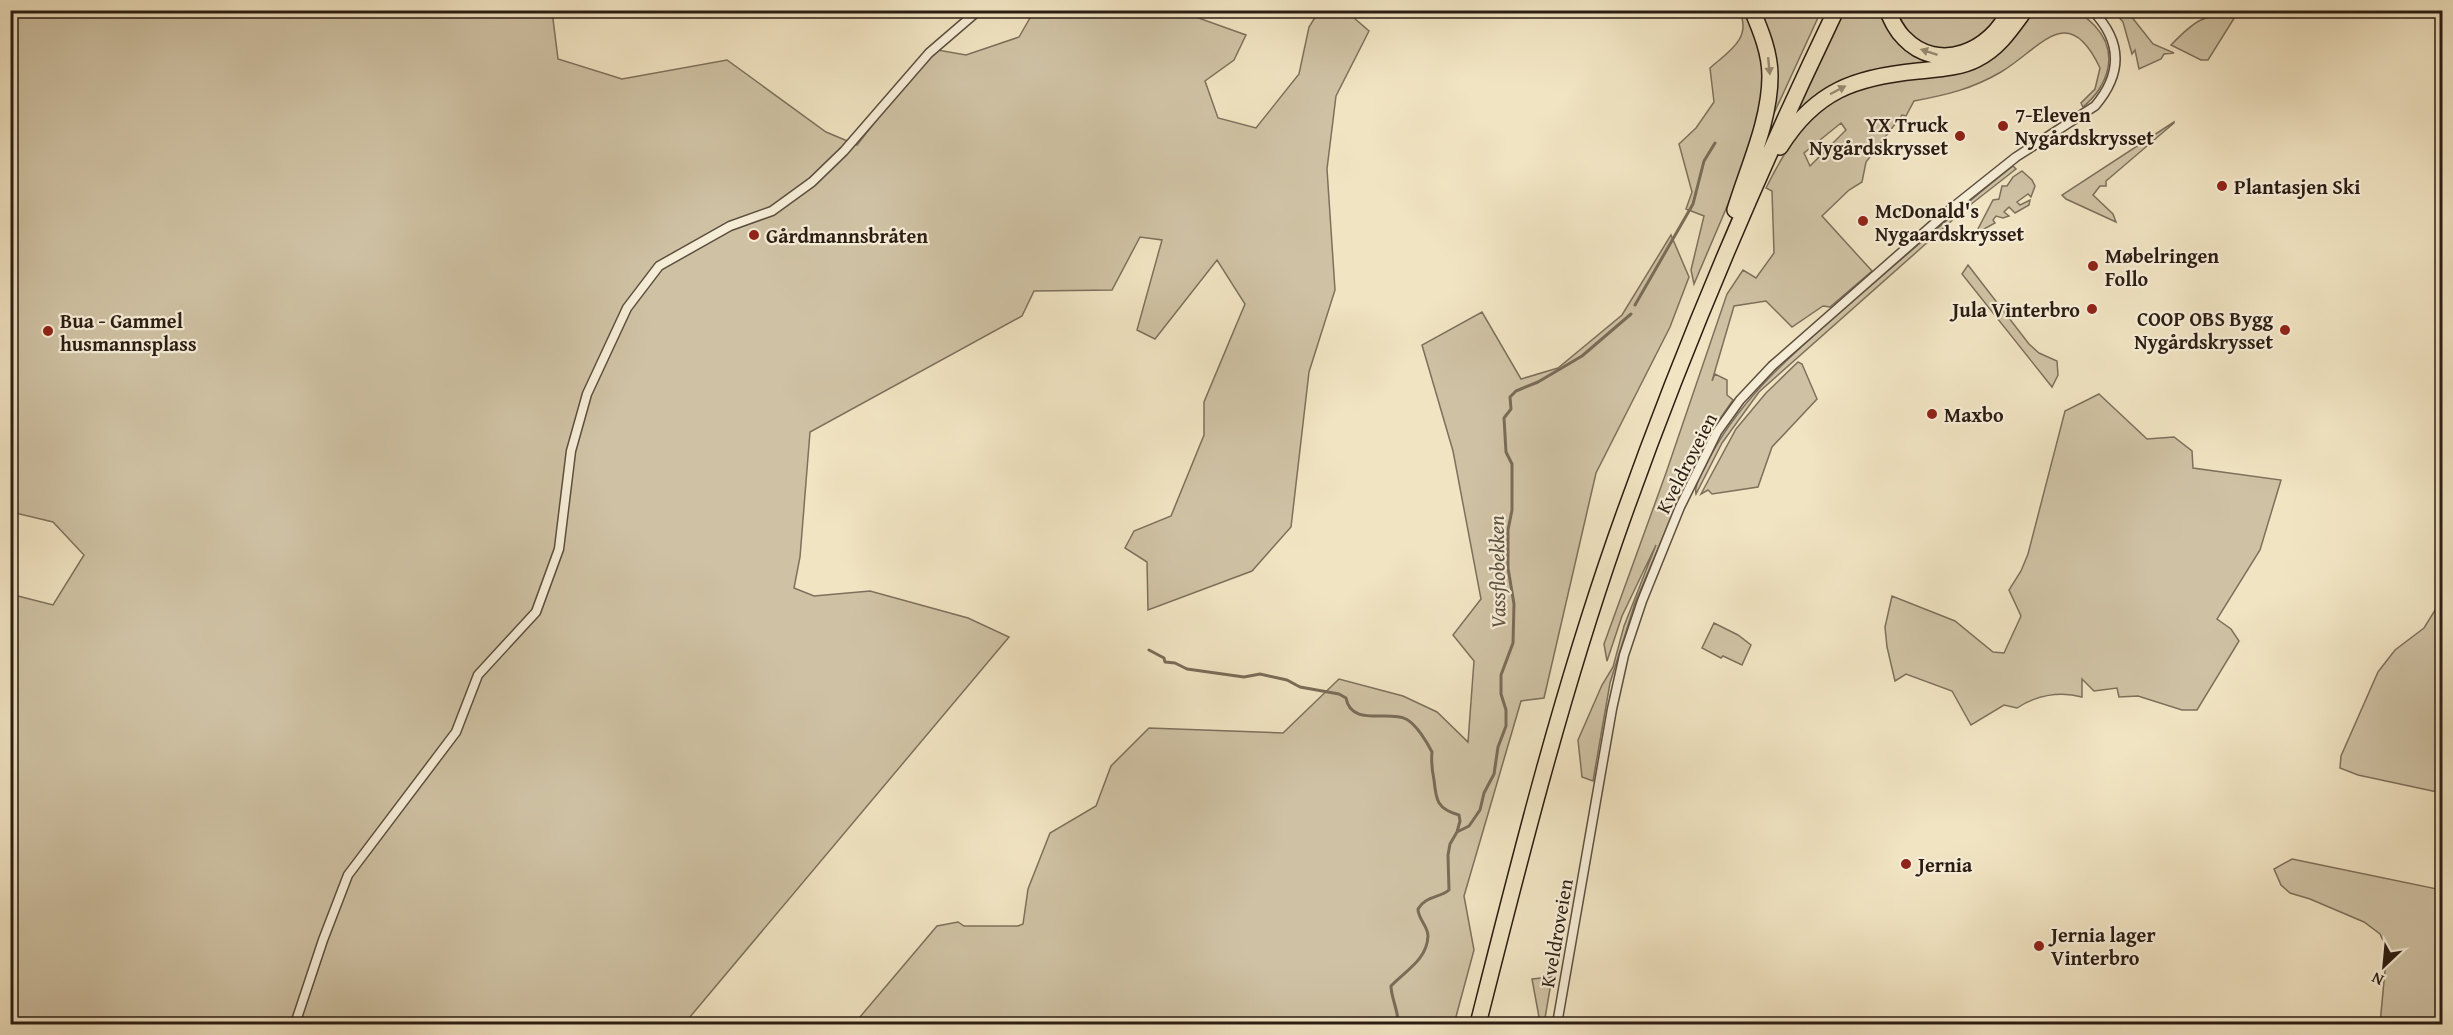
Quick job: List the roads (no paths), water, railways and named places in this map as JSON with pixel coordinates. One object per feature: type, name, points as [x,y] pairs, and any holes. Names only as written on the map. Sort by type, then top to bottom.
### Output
[{"type":"highway","points":[[1731,222],[1761,128],[1770,76],[1767,53],[1752,10]]},
{"type":"highway","points":[[1471,1024],[1522,826],[1584,616],[1659,400],[1731,222],[1828,10]]},
{"type":"highway","points":[[1478,1024],[1551,750],[1614,543],[1665,404],[1749,199],[1836,10]]},
{"type":"highway","points":[[1887,10],[1895,27],[1917,48],[1938,55],[1954,56],[1985,43],[1994,35],[2009,10]]},
{"type":"highway","points":[[1749,199],[1788,135],[1822,99],[1861,79],[1956,66],[1975,60],[2003,40],[2025,10]]},
{"type":"street","points":[[295,1024],[348,875],[456,732],[478,675],[536,612],[559,549],[571,451],[587,394],[627,308],[659,266],[730,226],[772,211],[812,182],[844,151],[928,53],[979,10]]},
{"type":"street","name":"Kveldroveien","points":[[1557,1024],[1612,709],[1624,655],[1638,612],[1680,507],[1707,450],[1730,413],[1772,366],[1952,208],[2016,157],[2084,114],[2099,101],[2110,84],[2115,68],[2115,56],[2111,35],[2091,11]]},
{"type":"waterway","name":"Vassflobekken","points":[[1635,305],[1693,204],[1704,161],[1715,143]]},
{"type":"waterway","name":"Vassflobekken","points":[[1398,1024],[1391,986],[1420,958],[1427,944],[1428,932],[1418,909],[1429,899],[1449,890],[1450,844],[1457,832],[1469,826],[1480,810],[1484,793],[1494,774],[1498,747],[1506,726],[1506,710],[1501,694],[1501,675],[1513,643],[1514,604],[1508,568],[1512,464],[1506,452],[1504,418],[1511,409],[1510,397],[1516,391],[1538,382],[1582,356],[1631,314]]},
{"type":"waterway","points":[[1149,650],[1164,658],[1165,662],[1175,663],[1187,669],[1244,677],[1260,674],[1287,680],[1300,687],[1339,694],[1346,698],[1349,707],[1363,715],[1399,717],[1410,721],[1432,752],[1432,769],[1439,803],[1446,810],[1459,815],[1457,832]]},
{"type":"place","name":"7-Eleven Nygårdskrysset","points":[[2003,126]]},
{"type":"place","name":"YX Truck Nygårdskrysset","points":[[1960,136]]},
{"type":"place","name":"Plantasjen Ski","points":[[2222,186]]},
{"type":"place","name":"McDonald's Nygaardskrysset","points":[[1863,221]]},
{"type":"place","name":"Gårdmannsbråten","points":[[754,235]]},
{"type":"place","name":"Møbelringen Follo","points":[[2093,266]]},
{"type":"place","name":"Jula Vinterbro","points":[[2092,309]]},
{"type":"place","name":"COOP OBS Bygg Nygårdskrysset","points":[[2285,330]]},
{"type":"place","name":"Bua - Gammel husmannsplass","points":[[48,331]]},
{"type":"place","name":"Maxbo","points":[[1932,414]]},
{"type":"place","name":"Jernia","points":[[1906,864]]},
{"type":"place","name":"Jernia lager Vinterbro","points":[[2039,946]]}]
